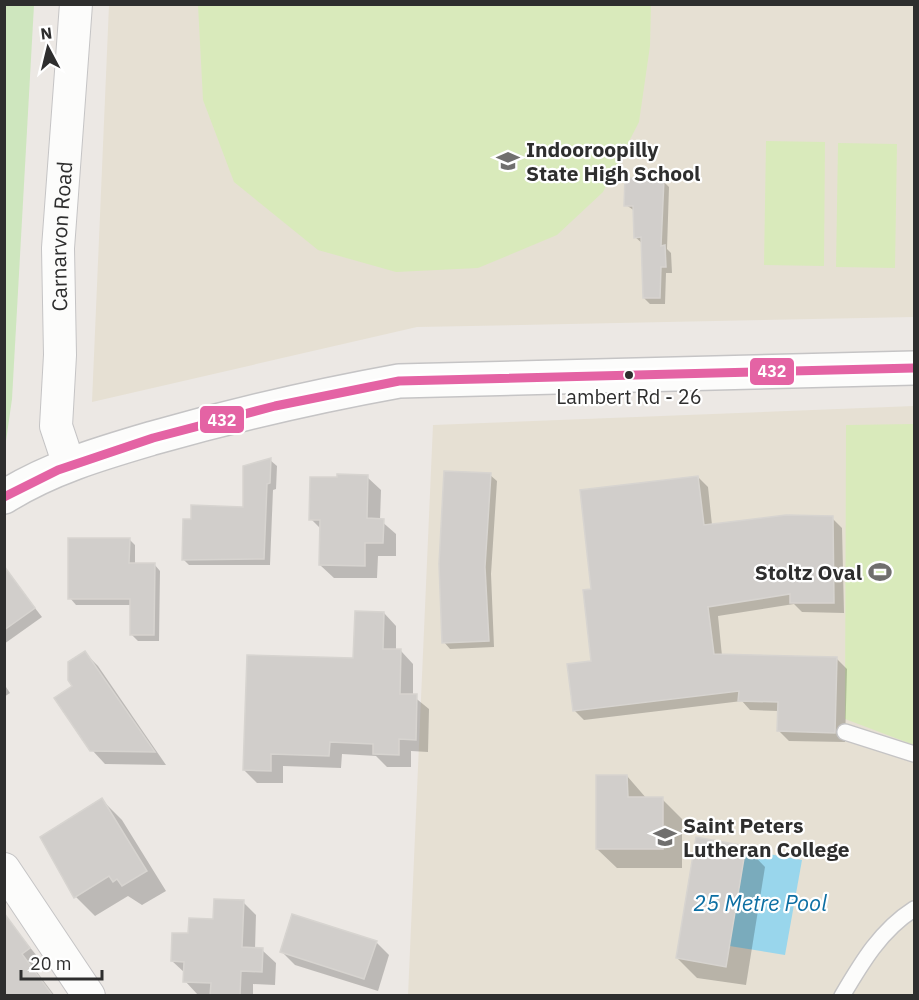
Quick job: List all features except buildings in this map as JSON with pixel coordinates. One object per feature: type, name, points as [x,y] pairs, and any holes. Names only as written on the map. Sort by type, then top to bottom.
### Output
[{"type":"main road","points":[[4,497],[69,465],[213,421],[328,393],[399,381],[915,368]]},
{"type":"street","name":"Carnarvon Road","points":[[69,465],[56,426],[60,355],[58,248],[76,4]]},
{"type":"street","points":[[4,869],[89,996]]},
{"type":"lane","points":[[845,732],[915,754]]},
{"type":"lane","points":[[843,996],[880,936],[895,921],[915,909]]},
{"type":"shaded area","name":"Indooroopilly State High School","points":[[109,5],[914,5],[914,317],[417,327],[92,402]]},
{"type":"shaded area","name":"Saint Peters Lutheran College","points":[[914,406],[914,995],[408,996],[433,425]]},
{"type":"green space","points":[[5,4],[34,5],[12,399],[5,448]]},
{"type":"green space","points":[[198,5],[651,5],[650,46],[639,122],[603,192],[557,235],[478,268],[396,272],[318,250],[234,182],[203,100]]},
{"type":"green space","points":[[766,141],[825,142],[824,266],[764,265]]},
{"type":"green space","points":[[838,143],[897,144],[895,268],[836,267]]},
{"type":"green space","name":"Stoltz Oval","points":[[914,424],[914,745],[845,719],[846,425]]},
{"type":"water","name":"25 Metre Pool","points":[[735,848],[802,860],[785,955],[717,944]]},
{"type":"transit line","name":"432","points":[[4,497],[58,470],[153,438],[275,406],[399,381],[914,368]]},
{"type":"place","name":"Indooroopilly State High School","points":[[508,161]]},
{"type":"place","name":"Lambert Rd - 26","points":[[629,375]]},
{"type":"place","name":"Stoltz Oval","points":[[880,572]]},
{"type":"place","name":"Saint Peters Lutheran College","points":[[665,837]]}]
